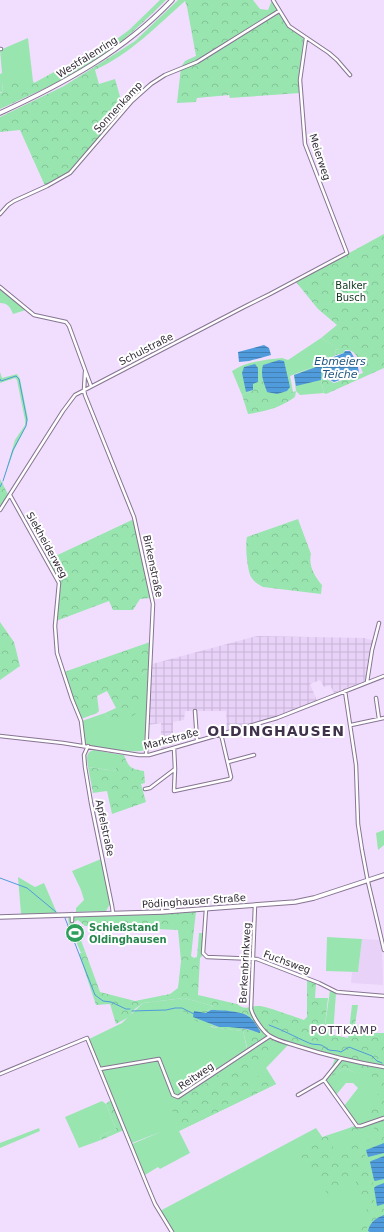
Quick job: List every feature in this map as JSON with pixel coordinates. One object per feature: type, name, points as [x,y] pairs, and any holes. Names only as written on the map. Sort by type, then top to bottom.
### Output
[{"type":"street","name":"Westfalenring","points":[[0,113],[50,89],[97,62],[135,35],[172,0]]},
{"type":"street","points":[[273,0],[289,26],[337,60],[350,75]]},
{"type":"street","name":"Sonnenkamp","points":[[0,214],[14,201],[47,186],[70,173],[132,101],[151,84],[165,75],[197,62],[279,11]]},
{"type":"street","name":"Meierweg","points":[[306,38],[300,80],[305,144],[347,253]]},
{"type":"street","name":"Schulstraße","points":[[0,510],[75,395],[347,253]]},
{"type":"street","points":[[0,287],[34,315],[63,320],[66,322],[69,326],[91,386]]},
{"type":"street","points":[[84,390],[85,372]]},
{"type":"street","name":"Birkenstraße","points":[[84,390],[134,517],[153,604],[146,755]]},
{"type":"street","name":"Siekheiderweg","points":[[10,495],[59,583],[54,626],[58,653],[72,699],[81,721],[84,746]]},
{"type":"street","points":[[367,682],[372,650],[379,623]]},
{"type":"street","name":"Markstraße","points":[[0,736],[88,746],[146,755],[277,718],[345,690],[384,676]]},
{"type":"street","points":[[345,690],[356,765],[358,824],[368,880],[384,950]]},
{"type":"street","points":[[376,698],[379,719]]},
{"type":"street","points":[[195,711],[197,740]]},
{"type":"street","points":[[351,725],[384,718]]},
{"type":"street","points":[[174,748],[174,790],[176,791],[231,778],[222,734]]},
{"type":"street","name":"Apfelstraße","points":[[88,746],[84,755],[85,767],[113,913]]},
{"type":"street","points":[[228,762],[254,755]]},
{"type":"street","points":[[145,789],[150,788],[175,769]]},
{"type":"street","name":"Pödinghauser Straße","points":[[0,917],[162,912],[305,900],[384,875]]},
{"type":"street","points":[[162,902],[162,912]]},
{"type":"street","name":"Berkenbrinkweg","points":[[255,905],[251,1011],[259,1024],[270,1036]]},
{"type":"street","name":"Fuchsweg","points":[[206,909],[204,956],[212,958],[254,959],[317,982],[337,992],[384,996]]},
{"type":"street","points":[[72,914],[72,921]]},
{"type":"street","points":[[270,1036],[341,1059],[384,1067]]},
{"type":"street","name":"Reitweg","points":[[100,1069],[159,1059],[173,1095],[178,1097],[270,1036]]},
{"type":"street","points":[[0,1074],[87,1038],[155,1204],[172,1232]]},
{"type":"street","points":[[298,1095],[324,1080],[341,1059]]},
{"type":"street","points":[[324,1080],[357,1126],[363,1126],[384,1118]]},
{"type":"shaded area","points":[[257,636],[365,638],[374,641],[366,679],[365,681],[334,693],[330,685],[324,687],[320,680],[310,684],[317,701],[269,719],[227,730],[226,711],[185,711],[184,720],[173,722],[173,745],[161,749],[161,723],[148,725],[152,664]]},
{"type":"shaded area","points":[[362,939],[380,940],[382,950],[383,985],[351,983],[352,972],[358,972]]},
{"type":"green space","points":[[160,0],[166,0],[129,35],[103,56],[60,81],[0,109],[0,93],[3,93],[2,81],[33,81],[34,83],[63,67],[76,65],[98,53],[129,30]]},
{"type":"green space","points":[[178,0],[253,0],[260,9],[268,10],[272,0],[287,25],[304,36],[299,78],[300,93],[230,98],[229,95],[197,98],[196,102],[177,103],[181,67],[185,61],[196,56],[185,1],[131,48],[95,70],[99,84],[115,79],[125,111],[72,174],[46,188],[20,130],[0,132],[0,117],[64,86],[135,41]]},
{"type":"green space","points":[[28,38],[33,81],[2,82],[3,93],[0,92],[0,74],[2,73],[0,50]]},
{"type":"green space","name":"Balker Busch","points":[[384,234],[384,368],[326,394],[324,393],[321,381],[325,378],[334,383],[363,373],[357,357],[353,352],[345,350],[344,353],[336,355],[335,350],[339,349],[321,338],[337,325],[318,309],[296,282]]},
{"type":"green space","points":[[0,288],[26,310],[13,314],[8,306],[0,303]]},
{"type":"green space","points":[[321,338],[340,349],[335,350],[336,355],[318,365],[290,376],[293,392],[296,391],[295,397],[290,388],[287,391],[267,392],[262,379],[254,384],[254,390],[242,395],[232,371],[244,365],[256,362],[282,358],[288,360]]},
{"type":"green space","points":[[323,363],[323,376],[325,378],[321,381],[324,393],[300,395],[296,391],[294,375]]},
{"type":"green space","points":[[0,372],[2,378],[17,374],[20,379],[28,419],[14,450],[3,481],[15,440],[25,425],[25,420],[17,380],[15,378],[0,383]]},
{"type":"green space","points":[[262,378],[267,392],[287,391],[290,387],[295,397],[284,404],[273,408],[248,414],[242,395],[254,390],[253,384]]},
{"type":"green space","points":[[0,479],[8,494],[0,507]]},
{"type":"green space","points":[[134,519],[150,598],[140,599],[133,610],[113,610],[109,601],[56,621],[61,584],[47,560]]},
{"type":"green space","points":[[298,519],[311,554],[310,562],[313,571],[322,585],[321,594],[263,587],[251,577],[248,568],[246,546],[247,537]]},
{"type":"green space","points":[[0,622],[14,642],[20,666],[0,680]]},
{"type":"green space","points":[[150,642],[149,669],[142,675],[139,712],[113,728],[105,713],[116,708],[107,691],[97,696],[99,711],[81,719],[64,672]]},
{"type":"green space","points":[[149,669],[144,750],[125,751],[85,744],[82,721],[105,713],[113,727],[142,675]]},
{"type":"green space","points":[[94,750],[116,754],[116,771],[88,767],[88,754]]},
{"type":"green space","points":[[116,754],[124,755],[127,763],[131,767],[144,771],[145,783],[141,784],[146,802],[112,814],[107,791],[93,793],[88,767],[116,771]]},
{"type":"green space","points":[[384,830],[384,845],[378,850],[376,833]]},
{"type":"green space","points":[[101,859],[110,904],[106,911],[76,912],[76,908],[84,900],[72,871]]},
{"type":"green space","points":[[18,877],[35,887],[44,883],[57,913],[21,914]]},
{"type":"green space","points":[[196,911],[191,956],[194,958],[197,957],[199,933],[203,933],[198,995],[237,1004],[245,1008],[258,1006],[266,1007],[304,1020],[307,1017],[307,980],[316,983],[315,998],[328,998],[325,1033],[348,1038],[352,1005],[358,1005],[355,1025],[365,1027],[364,1033],[384,1033],[384,1140],[364,1148],[366,1159],[370,1164],[374,1180],[372,1186],[375,1210],[384,1208],[384,1214],[371,1222],[365,1230],[367,1232],[354,1232],[368,1213],[355,1180],[328,1194],[301,1159],[303,1148],[325,1136],[368,1122],[367,1114],[380,1090],[379,1077],[363,1076],[344,1068],[333,1076],[330,1072],[336,1056],[283,1040],[246,1077],[251,1083],[266,1068],[276,1084],[179,1131],[174,1120],[172,1108],[179,1100],[249,1055],[243,1031],[216,1028],[203,1024],[191,1018],[181,1010],[173,1009],[172,1007],[178,1006],[207,1011],[213,1006],[184,998],[143,1003],[135,1009],[129,1017],[116,1024],[110,1004],[96,1005],[79,954],[85,951],[100,992],[135,1001],[170,994],[178,988],[181,961],[178,930],[85,926],[78,920],[78,915]],"holes":[[[211,1010],[235,1012],[247,1015],[260,1032],[229,1026],[219,1027],[193,1017],[194,1011],[206,1013]],[[370,1125],[374,1128],[374,1134],[378,1139],[369,1139],[347,1147],[346,1150],[337,1156],[332,1150],[333,1147],[330,1140]]]},
{"type":"green space","name":"Schießstand Oldinghausen","points":[[78,915],[78,920],[74,922],[85,951],[81,953],[69,925],[68,916]]},
{"type":"green space","points":[[327,937],[362,939],[358,972],[326,971]]},
{"type":"green space","points":[[330,990],[336,993],[333,1035],[326,1033],[332,1042],[384,1033],[384,1232],[171,1232],[158,1212],[316,1128],[323,1138],[357,1125],[344,1106],[358,1088],[353,1083],[346,1083],[336,1095],[326,1080],[332,1074],[334,1075],[344,1068],[356,1073],[336,1059],[336,1056],[290,1043],[266,1068],[276,1084],[179,1131],[190,1153],[160,1169],[158,1167],[145,1175],[132,1144],[163,1131],[132,1143],[89,1039],[122,1023],[143,1003],[184,998],[213,1006],[207,1011],[211,1027],[243,1031],[247,1049],[304,1020],[325,1026]]},
{"type":"green space","points":[[102,1101],[106,1104],[116,1129],[100,1136],[101,1140],[79,1148],[65,1117]]},
{"type":"green space","points":[[109,1101],[112,1101],[124,1130],[101,1140],[100,1136],[116,1129],[106,1104]]},
{"type":"green space","points":[[39,1128],[40,1131],[0,1148],[0,1143]]},
{"type":"water","points":[[264,345],[269,348],[271,355],[239,362],[238,352]]},
{"type":"water","name":"Ebmeiers Teiche","points":[[345,351],[350,351],[352,354],[357,364],[359,373],[334,382],[323,376],[323,363],[344,353]]},
{"type":"water","points":[[279,360],[284,361],[290,387],[287,391],[277,394],[267,392],[262,376],[263,365]]},
{"type":"water","points":[[255,364],[258,368],[258,382],[253,384],[253,390],[246,392],[242,373],[244,367]]},
{"type":"water","points":[[319,366],[322,367],[321,380],[296,386],[294,375]]},
{"type":"water","points":[[211,1010],[230,1011],[245,1014],[250,1017],[260,1033],[247,1029],[219,1027],[193,1017],[194,1011],[206,1013]]},
{"type":"water","points":[[384,1143],[384,1153],[368,1157],[366,1150]]},
{"type":"water","points":[[384,1156],[384,1179],[375,1181],[370,1162]]},
{"type":"water","points":[[384,1183],[384,1204],[377,1206],[374,1188]]},
{"type":"water","points":[[384,1215],[384,1232],[368,1231],[370,1225],[374,1221]]},
{"type":"waterway","points":[[0,379],[1,381],[16,376],[19,379],[27,420],[26,426],[13,450],[3,481]]},
{"type":"waterway","points":[[0,487],[2,483]]},
{"type":"waterway","points":[[0,878],[27,888],[56,912]]},
{"type":"waterway","points":[[65,918],[95,995],[103,1001],[111,1002],[126,1009],[130,1009]]},
{"type":"waterway","points":[[132,1011],[182,1008],[194,1014]]},
{"type":"waterway","points":[[269,1025],[310,1044],[321,1045],[329,1050],[341,1052],[349,1047],[372,1056],[377,1061],[382,1063]]},
{"type":"place","name":"Schießstand Oldinghausen","points":[[75,933]]},
{"type":"district","name":"OLDINGHAUSEN","points":[[276,731]]},
{"type":"district","name":"POTTKAMP","points":[[344,1030]]}]
